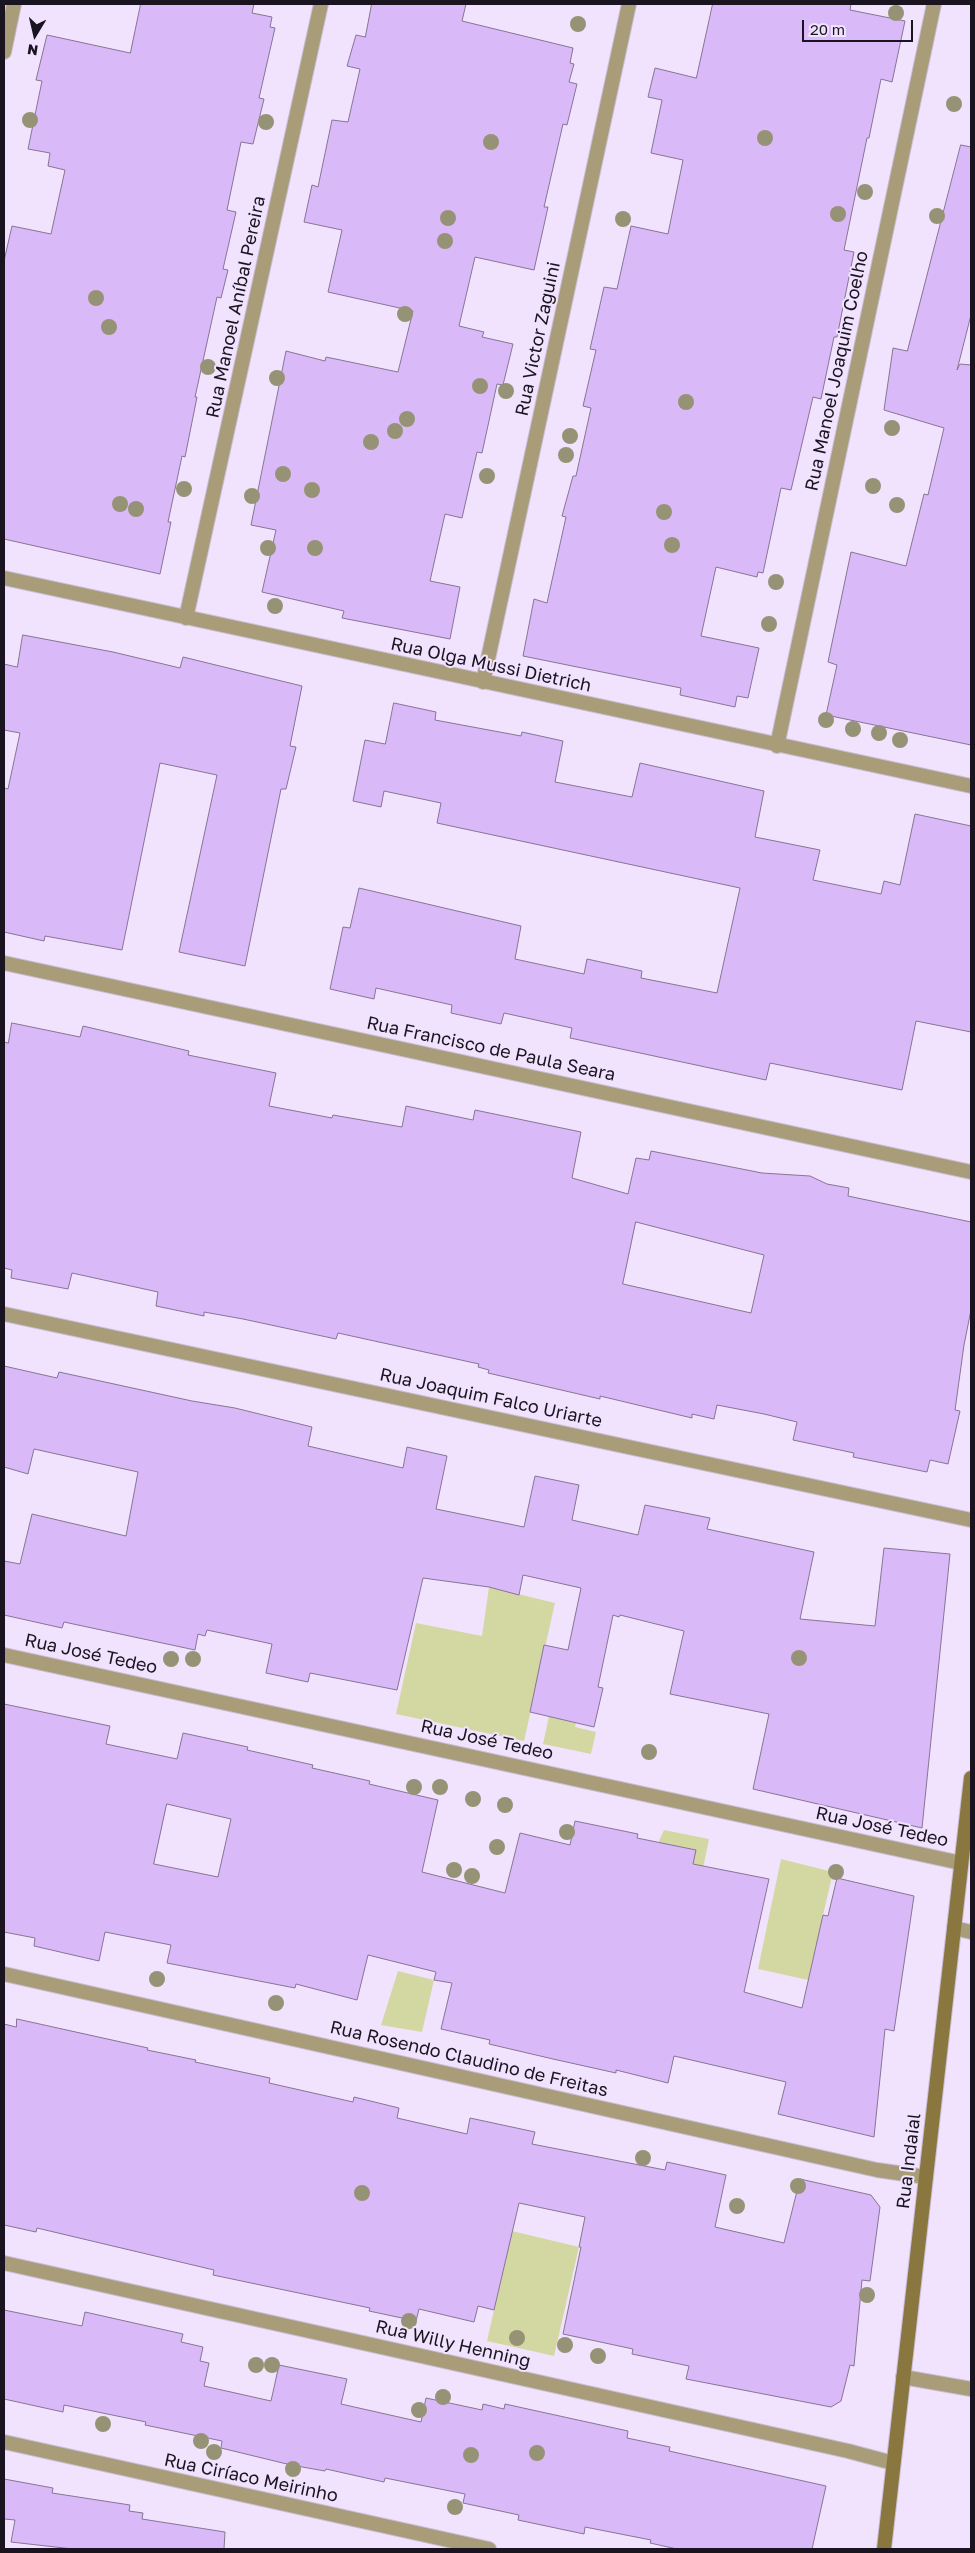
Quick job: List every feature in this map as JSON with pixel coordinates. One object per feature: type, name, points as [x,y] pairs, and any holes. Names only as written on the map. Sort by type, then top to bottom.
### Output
[{"type":"main road","name":"Rua Indaial","points":[[884,2549],[971,1778]]},
{"type":"street","points":[[4,52],[14,4]]},
{"type":"street","name":"Rua Manoel Aníbal Pereira","points":[[186,618],[322,4]]},
{"type":"street","name":"Rua Victor Zaguini","points":[[483,682],[629,4]]},
{"type":"street","name":"Rua Manoel Joaquim Coelho","points":[[777,746],[934,4]]},
{"type":"street","name":"Rua Olga Mussi Dietrich","points":[[4,578],[777,746],[971,786]]},
{"type":"street","name":"Rua Francisco de Paula Seara","points":[[4,963],[971,1172]]},
{"type":"street","name":"Rua Joaquim Falco Uriarte","points":[[4,1314],[971,1520]]},
{"type":"street","name":"Rua José Tedeo","points":[[4,1655],[961,1863]]},
{"type":"street","points":[[954,1928],[971,1932]]},
{"type":"street","name":"Rua Rosendo Claudino de Freitas","points":[[4,1974],[877,2170],[926,2177]]},
{"type":"street","name":"Rua Willy Henning","points":[[4,2263],[848,2451],[893,2463]]},
{"type":"street","points":[[903,2377],[971,2389]]},
{"type":"street","name":"Rua Ciríaco Meirinho","points":[[4,2442],[454,2546],[489,2549]]},
{"type":"green space","points":[[489,1587],[555,1603],[524,1741],[396,1714],[416,1623],[482,1636]]},
{"type":"green space","points":[[549,1716],[576,1723],[575,1727],[596,1732],[591,1754],[543,1744]]},
{"type":"green space","points":[[664,1830],[709,1839],[694,1912],[658,1843]]},
{"type":"green space","points":[[781,1859],[833,1872],[808,1980],[758,1969]]},
{"type":"green space","points":[[398,1971],[434,1980],[422,2032],[381,2025]]},
{"type":"green space","points":[[512,2231],[579,2247],[554,2356],[487,2341]]},
{"type":"building","points":[[141,4],[254,4],[252,13],[272,17],[270,27],[275,28],[259,98],[264,99],[253,144],[241,142],[227,210],[236,212],[223,269],[228,270],[221,298],[217,297],[195,397],[197,397],[185,457],[182,456],[168,522],[171,522],[160,574],[4,539],[4,261],[12,226],[51,234],[65,170],[48,166],[50,153],[28,149],[42,81],[36,80],[47,35],[130,53]]},
{"type":"building","points":[[372,4],[466,4],[462,21],[573,48],[570,63],[574,64],[569,82],[577,84],[567,125],[563,124],[544,207],[548,207],[534,270],[475,257],[459,326],[484,332],[482,337],[513,344],[503,385],[497,384],[482,453],[477,452],[462,518],[445,514],[430,581],[460,587],[450,639],[342,618],[344,611],[262,592],[276,530],[251,525],[286,351],[325,361],[326,357],[398,372],[413,311],[328,292],[342,230],[304,222],[312,185],[318,187],[332,120],[348,122],[360,69],[347,66],[356,35],[365,37]]},
{"type":"building","points":[[713,4],[851,4],[850,10],[905,21],[892,82],[881,79],[869,138],[867,138],[844,250],[854,252],[837,337],[834,337],[821,399],[813,397],[791,490],[781,488],[763,573],[758,572],[757,577],[716,567],[701,636],[759,648],[748,698],[737,696],[735,707],[680,695],[681,688],[523,656],[534,599],[547,603],[566,517],[562,516],[573,476],[576,476],[591,408],[583,406],[596,350],[590,349],[604,287],[617,289],[631,226],[668,234],[683,160],[651,153],[662,100],[648,97],[655,68],[696,78]]},
{"type":"building","points":[[961,145],[971,147],[971,315],[957,370],[960,364],[971,365],[971,745],[826,715],[837,665],[828,662],[851,552],[906,566],[924,494],[928,495],[944,428],[884,410],[893,348],[907,351]]},
{"type":"building","points":[[23,635],[113,652],[180,668],[183,657],[302,686],[290,746],[296,747],[286,789],[281,789],[245,966],[179,952],[217,775],[160,763],[122,950],[45,936],[44,941],[4,932],[4,788],[8,789],[20,733],[4,730],[4,664],[17,667]]},
{"type":"building","points":[[394,703],[436,712],[435,720],[521,736],[522,732],[563,741],[555,782],[632,797],[640,763],[764,791],[755,837],[820,850],[813,880],[881,894],[884,881],[900,885],[915,814],[971,826],[971,1032],[916,1021],[902,1090],[770,1063],[766,1080],[570,1038],[572,1028],[504,1013],[501,1024],[451,1013],[452,1005],[376,988],[374,999],[330,989],[343,927],[350,928],[359,888],[521,926],[515,959],[584,974],[587,959],[642,971],[641,978],[717,993],[740,888],[437,823],[441,803],[384,791],[381,807],[353,801],[365,740],[385,744]]},
{"type":"building","points":[[12,1023],[80,1037],[83,1026],[189,1051],[188,1055],[276,1073],[269,1106],[332,1118],[333,1115],[402,1127],[406,1106],[473,1120],[475,1110],[581,1132],[572,1178],[628,1194],[636,1158],[649,1160],[651,1151],[762,1173],[810,1176],[827,1184],[849,1188],[848,1196],[971,1222],[971,1310],[955,1410],[960,1411],[948,1464],[930,1460],[927,1472],[853,1457],[854,1453],[793,1440],[797,1422],[764,1414],[717,1405],[714,1419],[692,1414],[692,1418],[600,1396],[600,1399],[488,1373],[489,1370],[478,1367],[479,1364],[338,1333],[336,1339],[243,1319],[204,1312],[204,1316],[156,1306],[158,1292],[72,1273],[68,1289],[11,1278],[12,1270],[4,1268],[4,1042],[8,1043]],"holes":[[[636,1222],[764,1255],[751,1313],[623,1284]]]},
{"type":"building","points":[[4,1366],[57,1378],[59,1372],[192,1401],[235,1408],[312,1427],[308,1446],[403,1468],[407,1447],[447,1456],[436,1509],[524,1527],[535,1476],[579,1485],[572,1520],[638,1535],[645,1505],[710,1518],[707,1529],[814,1552],[800,1619],[875,1626],[884,1548],[950,1554],[922,1828],[753,1789],[769,1714],[670,1694],[684,1631],[620,1615],[619,1617],[613,1615],[598,1687],[603,1688],[594,1727],[530,1712],[544,1645],[568,1650],[581,1588],[523,1575],[519,1595],[489,1587],[423,1578],[397,1690],[310,1673],[308,1682],[266,1673],[272,1644],[207,1630],[205,1636],[198,1634],[195,1650],[64,1622],[62,1628],[4,1615],[4,1561],[20,1564],[32,1514],[126,1536],[138,1472],[34,1449],[28,1474],[4,1467]]},
{"type":"building","points":[[4,1704],[110,1726],[106,1744],[177,1759],[183,1733],[248,1747],[247,1750],[313,1765],[312,1768],[370,1781],[369,1784],[438,1800],[422,1872],[505,1893],[520,1833],[570,1845],[575,1821],[638,1834],[637,1838],[696,1850],[693,1864],[769,1879],[744,1992],[802,2008],[823,1915],[828,1916],[837,1878],[914,1896],[894,2031],[885,2029],[874,2137],[778,2114],[786,2082],[674,2056],[668,2083],[616,2070],[616,2073],[489,2044],[490,2040],[441,2029],[452,1983],[434,1980],[436,1972],[368,1955],[357,2000],[296,1984],[295,1988],[167,1963],[171,1945],[105,1932],[99,1961],[34,1946],[35,1938],[4,1932]],"holes":[[[167,1804],[231,1819],[218,1877],[154,1864]]]},
{"type":"building","points":[[17,2019],[148,2048],[147,2050],[196,2060],[195,2062],[270,2078],[269,2083],[353,2102],[354,2097],[399,2108],[397,2118],[467,2134],[470,2118],[535,2132],[532,2144],[665,2170],[667,2162],[726,2175],[715,2227],[784,2243],[800,2179],[871,2195],[880,2207],[870,2281],[862,2280],[854,2366],[850,2365],[841,2401],[831,2407],[686,2379],[689,2366],[632,2354],[633,2349],[563,2334],[581,2247],[579,2247],[585,2217],[519,2203],[494,2310],[478,2306],[474,2322],[419,2309],[416,2321],[369,2311],[370,2308],[213,2275],[214,2270],[37,2228],[36,2232],[4,2225],[4,2024],[16,2027]]},
{"type":"building","points":[[4,2310],[82,2326],[85,2312],[183,2334],[181,2342],[203,2347],[200,2361],[209,2363],[204,2386],[271,2401],[279,2365],[347,2379],[341,2404],[421,2422],[426,2398],[482,2410],[483,2404],[504,2409],[505,2404],[628,2431],[627,2438],[670,2447],[669,2451],[826,2486],[812,2549],[677,2549],[650,2543],[651,2540],[585,2527],[584,2534],[518,2520],[519,2515],[463,2503],[465,2494],[385,2478],[384,2482],[326,2469],[325,2471],[291,2465],[221,2448],[222,2441],[145,2425],[146,2422],[64,2405],[63,2412],[4,2399]]},
{"type":"building","points":[[4,2479],[53,2488],[52,2493],[130,2505],[129,2511],[143,2513],[142,2519],[225,2532],[224,2549],[73,2549],[11,2542],[15,2520],[4,2519]]}]
